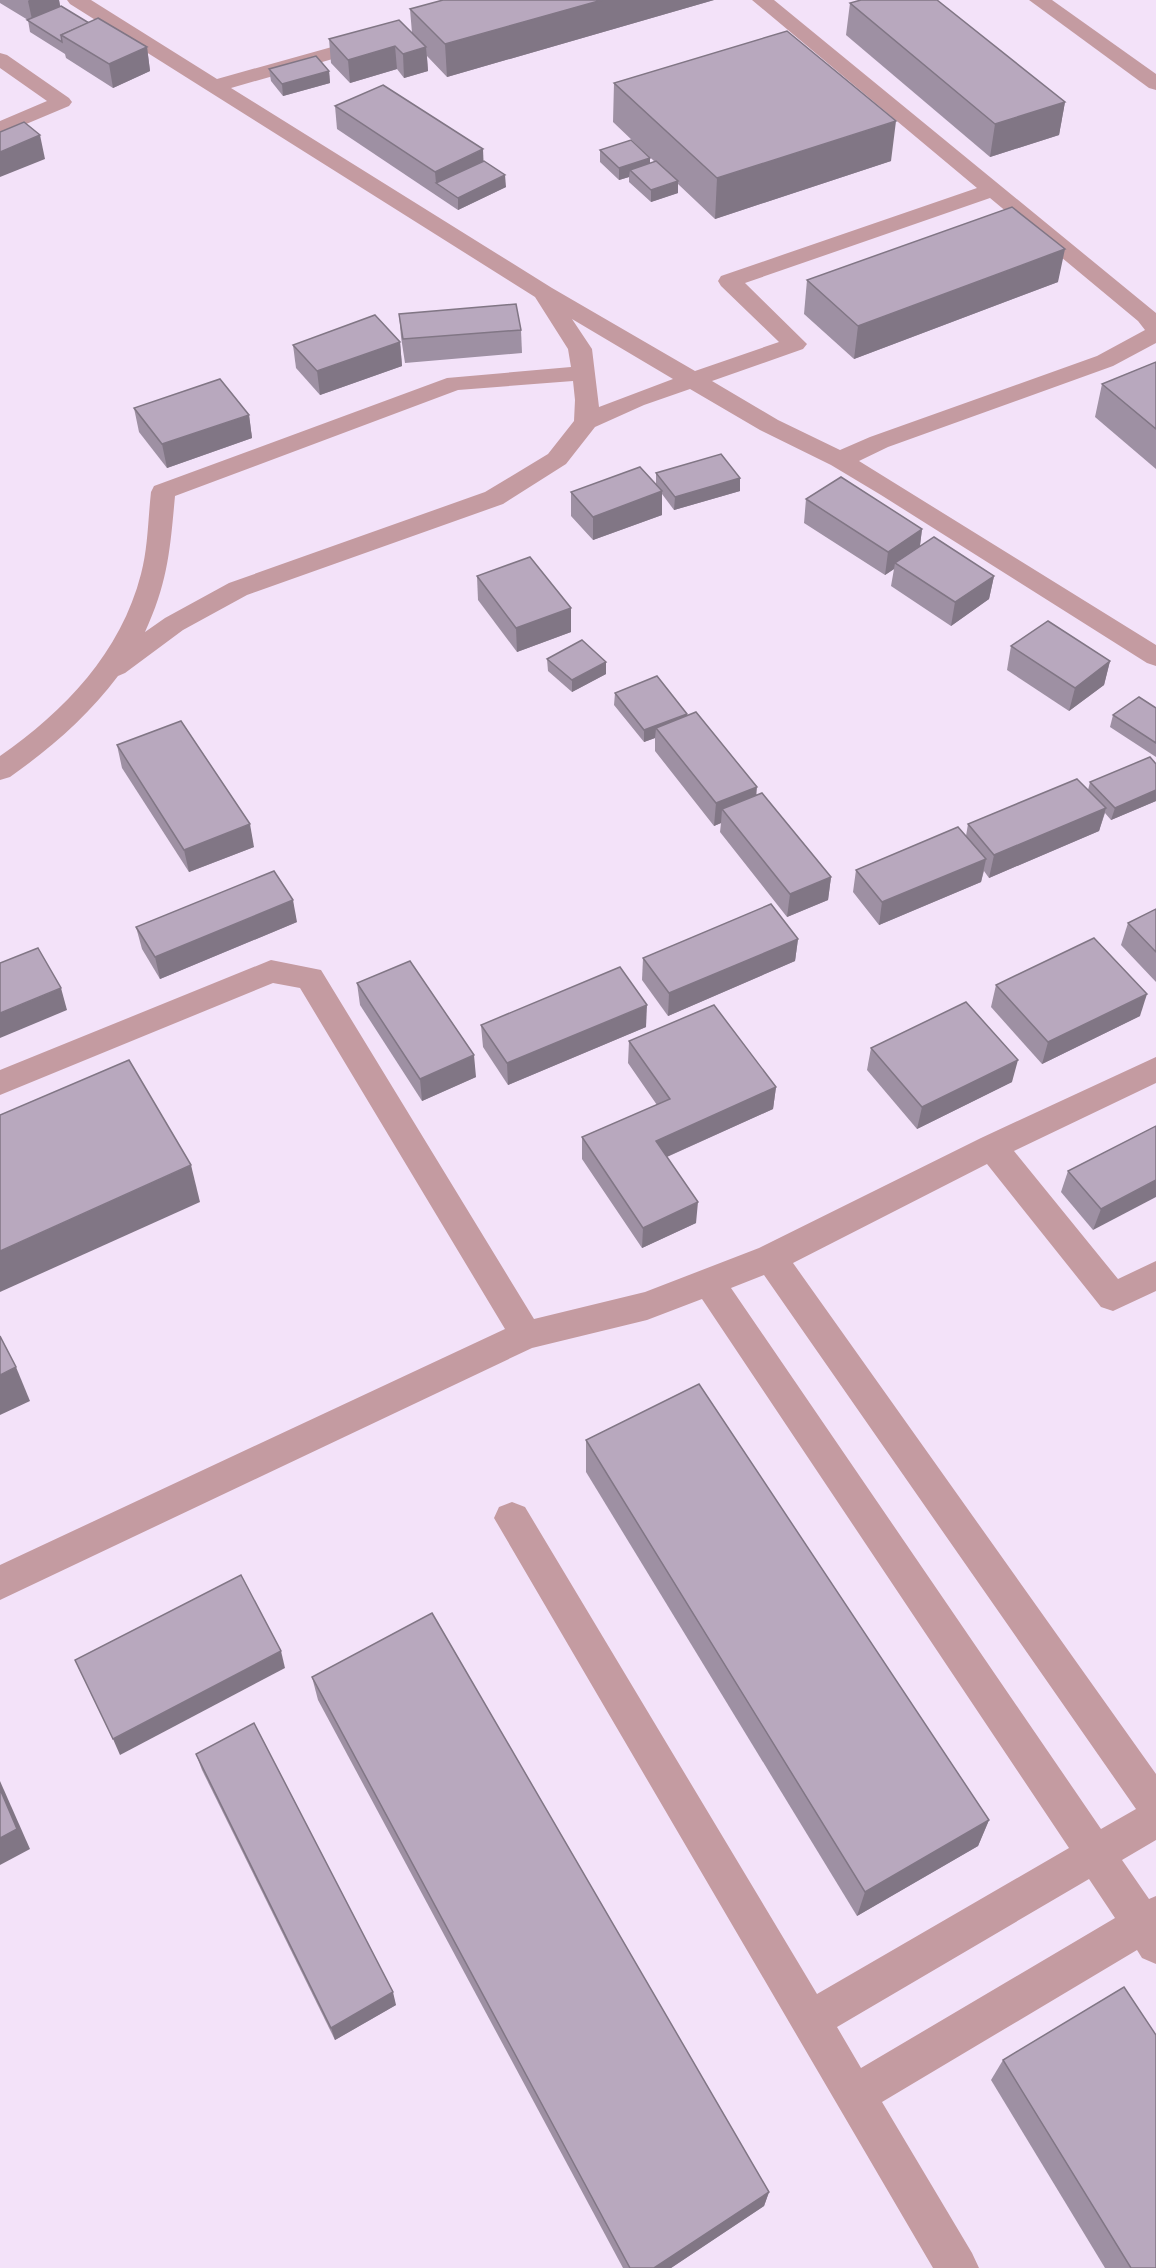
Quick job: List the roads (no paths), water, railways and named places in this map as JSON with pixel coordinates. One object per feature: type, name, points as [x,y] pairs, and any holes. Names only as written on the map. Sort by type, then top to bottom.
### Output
[{"type":"lane","points":[[77,0],[544,293],[769,425],[840,460],[890,489],[1156,657]]},
{"type":"lane","points":[[762,0],[1146,316],[1156,328]]},
{"type":"lane","points":[[1039,0],[1156,84]]},
{"type":"lane","points":[[214,86],[395,35]]},
{"type":"lane","points":[[0,59],[62,102],[0,129]]},
{"type":"lane","points":[[105,675],[174,624],[238,589],[494,498],[557,459],[586,422],[692,380],[795,344],[729,281],[993,190]]},
{"type":"lane","points":[[544,293],[580,349],[587,400],[586,422]]},
{"type":"lane","points":[[840,460],[879,442],[1105,361],[1137,346],[1156,333]]},
{"type":"lane","points":[[0,770],[70,715],[105,675],[141,615],[154,573],[163,492],[455,383],[583,373]]},
{"type":"lane","points":[[0,1083],[271,971],[310,978],[525,1335]]},
{"type":"lane","points":[[0,1583],[525,1335],[647,1306],[771,1258],[992,1147],[1156,1069]]},
{"type":"lane","points":[[992,1147],[1113,1297],[1156,1275]]},
{"type":"lane","points":[[771,1258],[1156,1806]]},
{"type":"lane","points":[[709,1282],[1095,1854],[1151,1928],[855,2096]]},
{"type":"lane","points":[[512,1518],[957,2268]]},
{"type":"lane","points":[[810,2020],[1156,1819]]}]
